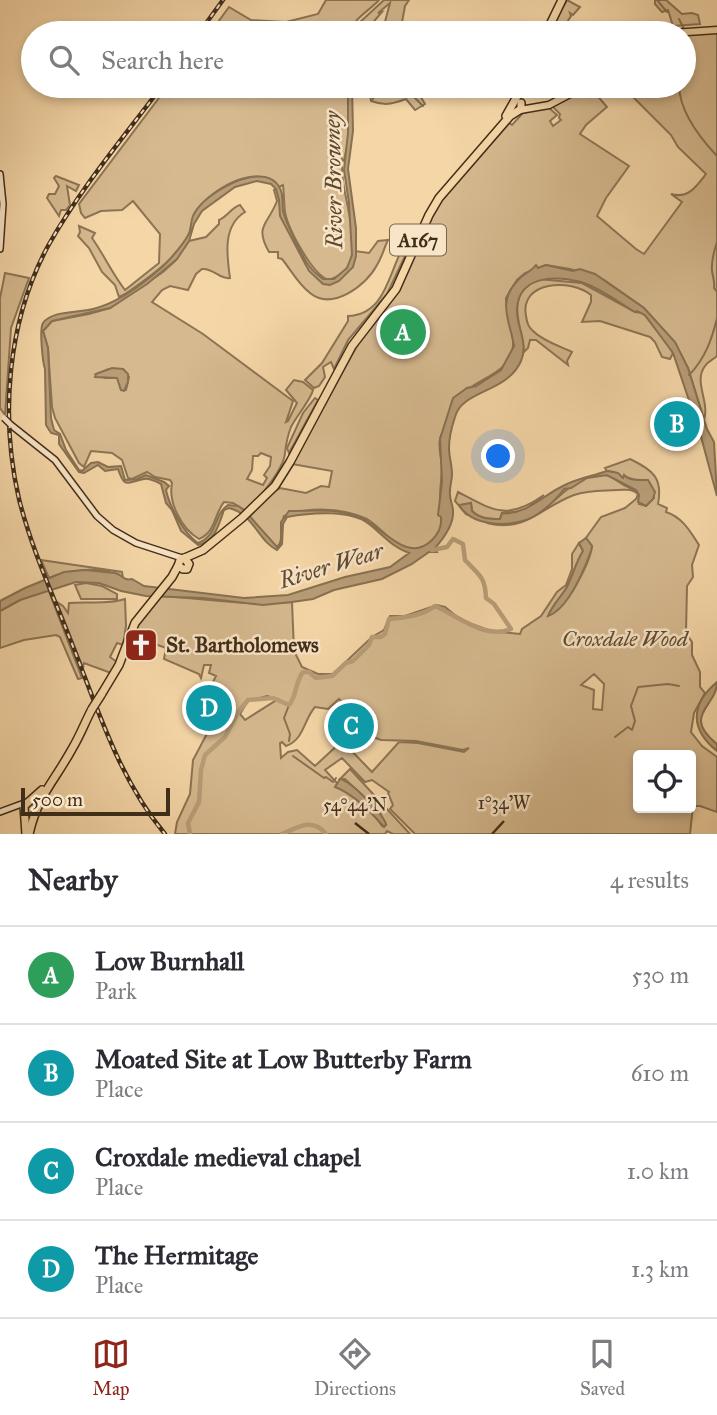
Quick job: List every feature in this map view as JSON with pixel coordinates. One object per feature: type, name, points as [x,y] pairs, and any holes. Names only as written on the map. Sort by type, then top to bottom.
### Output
[{"type":"highway","points":[[550,21],[560,0]]},
{"type":"highway","name":"A167","points":[[31,802],[67,757],[119,665],[135,623],[146,608],[184,562],[242,518],[275,486],[352,346],[396,289],[439,198],[519,107],[522,98]]},
{"type":"highway","points":[[27,815],[31,802]]},
{"type":"highway","points":[[28,834],[27,815],[31,802]]},
{"type":"main road","points":[[696,31],[717,30]]},
{"type":"main road","points":[[519,107],[552,104],[563,98]]},
{"type":"main road","points":[[0,174],[3,204],[0,249]]},
{"type":"main road","points":[[2,415],[55,460],[97,516],[113,530],[129,540],[164,551],[184,562]]},
{"type":"main road","points":[[0,812],[31,802]]},
{"type":"main road","points":[[11,808],[27,815]]},
{"type":"green space","points":[[326,0],[379,0],[356,21],[290,21],[318,14]]},
{"type":"green space","points":[[384,0],[409,0],[402,21],[385,21],[390,3],[378,13],[382,12],[374,21],[361,21]]},
{"type":"green space","points":[[567,0],[580,7],[573,15],[570,13],[568,21],[555,20]]},
{"type":"green space","points":[[655,0],[666,0],[682,14],[698,15],[700,24],[696,24],[696,21],[671,21],[668,10],[662,12]]},
{"type":"green space","points":[[229,7],[251,20],[268,21],[219,21]]},
{"type":"green space","points":[[717,32],[717,356],[706,364],[702,372],[704,420],[688,368],[675,343],[644,308],[604,280],[570,269],[546,265],[525,273],[517,280],[506,298],[513,339],[512,354],[508,361],[470,388],[441,435],[439,446],[442,465],[442,524],[433,540],[420,548],[408,548],[395,542],[367,519],[336,510],[314,510],[284,516],[279,546],[274,546],[248,514],[280,488],[306,493],[321,486],[329,487],[332,471],[292,464],[358,344],[400,289],[440,202],[508,122],[512,125],[523,113],[548,107],[557,115],[550,121],[553,126],[561,120],[560,114],[552,106],[567,98],[599,98],[607,107],[586,125],[580,134],[629,166],[606,198],[597,216],[644,254],[682,202],[671,194],[687,193],[706,174],[634,98],[696,98],[696,33]]},
{"type":"green space","points":[[159,98],[348,98],[348,141],[344,161],[342,159],[342,170],[351,222],[352,254],[344,272],[329,280],[316,270],[296,240],[285,212],[283,185],[279,187],[270,180],[248,177],[213,194],[195,213],[187,238],[171,258],[150,277],[119,297],[115,285],[102,272],[89,248],[78,236],[79,226],[95,233],[92,238],[125,290],[159,263],[160,234],[133,201],[122,210],[101,211],[85,218],[79,204]]},
{"type":"green space","points":[[370,98],[421,98],[425,104],[415,110],[406,99],[388,104],[371,101]]},
{"type":"green space","points":[[56,176],[79,185],[76,191],[67,186],[70,205],[66,210],[61,210],[59,216],[47,198],[49,194],[55,194],[59,186],[54,178]]},
{"type":"green space","points":[[278,189],[281,210],[306,265],[325,282],[345,272],[355,251],[369,253],[378,241],[388,240],[372,273],[357,288],[338,298],[319,298],[302,285],[282,259],[278,258],[278,252],[269,252],[263,230],[277,201],[274,190]]},
{"type":"green space","points":[[240,205],[245,212],[229,233],[227,251],[230,278],[202,269],[196,274],[188,290],[170,286],[162,290],[152,302],[203,334],[293,401],[286,422],[297,403],[286,390],[294,380],[303,382],[313,390],[291,427],[280,467],[257,500],[246,511],[233,503],[224,502],[209,532],[199,539],[187,529],[174,507],[170,480],[147,472],[132,479],[128,478],[122,460],[112,453],[91,451],[84,467],[79,463],[52,407],[48,348],[43,331],[52,321],[110,308],[163,272],[175,261],[189,241],[206,237],[219,224],[219,220]],"holes":[[[109,369],[123,369],[129,377],[126,390],[121,390],[118,378],[105,378],[96,374]],[[261,453],[271,457],[263,485],[247,479],[252,470],[253,456]]]},
{"type":"green space","points":[[410,238],[412,241],[387,294],[348,340],[334,369],[331,362],[323,367],[325,377],[319,386],[314,388],[305,380],[322,363],[348,321],[348,316],[362,313],[381,297]]},
{"type":"green space","points":[[5,273],[29,278],[11,328],[5,415],[0,408],[0,298]]},
{"type":"green space","points":[[538,279],[582,283],[635,312],[643,313],[671,349],[673,353],[670,359],[662,357],[650,337],[600,321],[582,322],[591,302],[591,295],[571,286],[560,285],[538,289],[530,296],[526,304],[526,316],[529,326],[537,335],[572,352],[567,361],[568,365],[536,340],[530,340],[524,352],[518,321],[518,302],[527,286]]},
{"type":"green space","points":[[315,398],[318,400],[289,453],[287,448],[303,413]]},
{"type":"green space","name":"Croxdale Wood","points":[[630,459],[650,471],[659,488],[658,504],[667,508],[666,512],[681,521],[699,545],[692,565],[693,577],[687,586],[686,633],[692,642],[692,655],[700,672],[700,687],[705,693],[694,713],[691,732],[702,746],[717,757],[717,812],[696,806],[696,750],[633,750],[633,813],[692,813],[690,834],[415,834],[390,809],[393,805],[389,792],[372,780],[365,782],[342,758],[325,770],[337,783],[336,787],[362,803],[382,826],[386,825],[379,811],[345,779],[340,779],[350,769],[410,834],[393,834],[387,831],[385,834],[175,834],[177,822],[190,794],[193,760],[227,696],[210,688],[216,676],[209,673],[211,665],[204,665],[201,678],[199,674],[164,659],[166,648],[147,641],[143,656],[131,649],[130,652],[127,650],[142,617],[159,596],[242,603],[292,602],[294,651],[302,667],[318,674],[333,674],[372,637],[384,630],[390,616],[405,616],[437,605],[445,607],[461,620],[491,631],[520,634],[522,629],[541,616],[557,592],[566,585],[572,569],[572,554],[579,543],[583,551],[567,587],[549,615],[570,595],[590,554],[592,546],[586,538],[601,517],[625,508],[638,494],[639,504],[646,506],[654,498],[645,480],[622,479],[614,472],[605,468]],"holes":[[[594,674],[604,684],[602,710],[593,709],[594,690],[581,685]],[[267,696],[278,699],[245,720],[240,714],[248,701]],[[339,699],[341,701],[334,711],[341,726],[351,734],[361,726],[352,716],[363,726],[359,732],[381,740],[416,741],[463,750],[469,748],[464,752],[399,742],[372,772],[342,741],[315,766],[297,750],[288,752],[281,758],[280,743],[286,746],[297,739],[315,707],[328,709]]]},
{"type":"green space","points":[[605,475],[638,493],[626,490],[585,492],[562,500],[523,522],[512,525],[487,523],[514,522],[530,518],[583,479],[593,476]]},
{"type":"green space","points":[[458,492],[491,508],[510,510],[520,508],[544,495],[524,511],[502,513],[500,519],[482,517],[472,511],[471,503],[461,508],[455,501]]},
{"type":"green space","points":[[41,560],[122,572],[123,579],[97,570],[66,572],[49,578]]},
{"type":"green space","points":[[86,583],[102,586],[117,594],[117,599],[81,599],[75,585]]},
{"type":"green space","points":[[48,589],[82,678],[78,679],[60,637],[56,635],[24,640],[0,648],[0,611]]},
{"type":"green space","points":[[125,599],[126,626],[123,645],[117,643],[110,657],[117,662],[111,673],[84,663],[83,668],[57,602],[68,613],[69,603]]},
{"type":"shaded area","points":[[348,98],[352,98],[353,131],[348,169],[356,228],[356,256],[353,267],[339,281],[330,285],[323,284],[309,271],[280,216],[276,189],[271,184],[257,181],[235,187],[202,211],[194,224],[189,241],[177,259],[147,284],[110,308],[52,321],[43,331],[48,348],[51,418],[54,430],[60,434],[66,450],[79,470],[98,462],[108,467],[121,466],[125,480],[146,475],[164,482],[169,486],[166,490],[178,519],[198,543],[209,536],[223,509],[228,505],[244,510],[277,547],[281,542],[281,522],[289,511],[315,510],[357,516],[403,546],[422,547],[434,538],[441,524],[441,517],[438,515],[442,482],[440,439],[453,398],[501,370],[514,346],[506,311],[508,296],[523,275],[536,265],[538,268],[546,265],[573,271],[580,269],[595,274],[644,308],[675,342],[688,368],[707,429],[714,442],[717,496],[700,433],[673,353],[645,315],[589,285],[567,279],[544,279],[526,288],[520,297],[517,315],[524,348],[521,361],[506,379],[466,401],[455,417],[449,448],[453,516],[447,531],[435,548],[437,552],[429,552],[382,579],[334,590],[313,599],[292,602],[263,605],[203,598],[146,596],[99,583],[76,582],[20,600],[0,611],[0,601],[64,572],[85,570],[115,573],[144,586],[244,598],[288,595],[345,577],[390,567],[409,553],[361,519],[329,513],[287,517],[283,524],[282,544],[277,550],[244,516],[229,508],[224,510],[209,540],[198,545],[181,531],[166,503],[161,484],[146,479],[127,483],[123,480],[118,469],[105,471],[98,465],[84,473],[79,472],[59,444],[59,435],[51,433],[46,425],[45,369],[41,339],[43,323],[59,314],[102,306],[120,298],[146,280],[181,246],[198,208],[224,187],[246,178],[265,177],[272,180],[281,191],[283,211],[312,269],[323,279],[334,279],[347,268],[352,255],[344,170]]},
{"type":"shaded area","points":[[112,368],[123,369],[128,374],[124,391],[121,390],[117,378],[95,377],[96,374]]},
{"type":"shaded area","points":[[607,471],[618,473],[623,478],[624,475],[632,479],[648,480],[655,492],[653,499],[646,506],[638,502],[639,495],[636,490],[607,475],[587,478],[571,488],[564,489],[531,518],[509,524],[480,521],[459,505],[471,503],[472,511],[478,516],[500,519],[502,513],[527,508],[557,489],[570,483]]},
{"type":"shaded area","points":[[586,538],[592,546],[580,578],[562,606],[548,616],[567,587],[583,551],[579,543]]},
{"type":"shaded area","points":[[717,682],[716,691],[701,718],[702,726],[717,744],[717,751],[702,734],[697,717],[702,699]]},
{"type":"shaded area","points":[[340,779],[373,805],[386,824],[384,827],[355,799],[335,787]]},
{"type":"waterway","points":[[657,0],[667,12]]},
{"type":"waterway","points":[[415,98],[423,106]]},
{"type":"waterway","points":[[681,98],[698,133],[717,156]]},
{"type":"waterway","points":[[717,242],[712,267],[714,288],[717,292]]},
{"type":"waterway","points":[[717,294],[717,305]]},
{"type":"waterway","points":[[689,375],[707,348],[717,318]]},
{"type":"waterway","points":[[190,834],[188,823],[199,802],[205,755],[225,737],[248,700],[273,698],[289,705],[303,672],[309,672],[316,678],[332,676],[346,663],[353,661],[369,645],[372,637],[385,634],[389,619],[419,614],[435,606],[482,629],[501,632],[511,629],[494,604],[486,598],[483,580],[465,560],[463,544],[453,539],[447,547],[432,550]]},
{"type":"waterway","points":[[615,737],[628,727],[632,730],[635,721],[631,706],[638,687],[668,684],[679,686]]},
{"type":"waterway","points":[[289,705],[284,718],[290,734],[289,741]]},
{"type":"waterway","points":[[293,756],[324,778],[333,782],[336,778]]},
{"type":"waterway","points":[[282,834],[305,825],[316,826],[326,834]]},
{"type":"railway","points":[[208,21],[223,0]]},
{"type":"railway","points":[[153,98],[60,225],[34,275],[16,338],[9,403],[13,468],[19,499],[36,552],[110,741],[134,789],[165,834]]},
{"type":"place","name":"Low Burnhall","points":[[403,332]]},
{"type":"place","name":"Moated Site at Low Butterby Farm","points":[[677,424]]},
{"type":"place","name":"St. Bartholomews","points":[[141,645]]},
{"type":"place","name":"The Hermitage","points":[[209,708]]},
{"type":"place","name":"Croxdale medieval chapel","points":[[351,726]]},
{"type":"water label","name":"River Browney","points":[[333,180]]},
{"type":"water label","name":"River Wear","points":[[331,565]]}]
